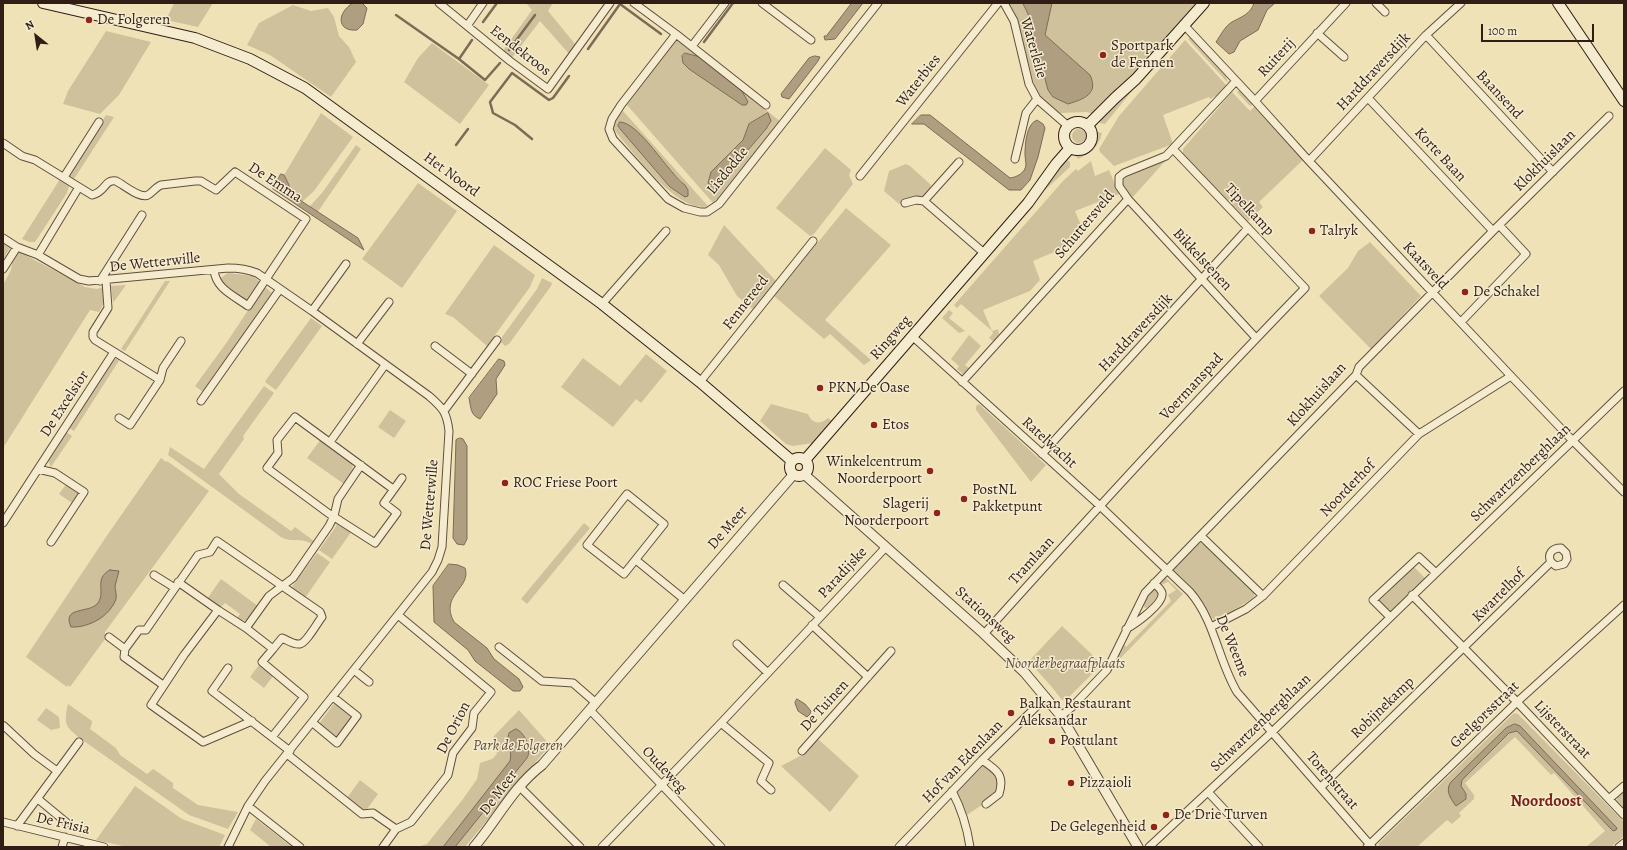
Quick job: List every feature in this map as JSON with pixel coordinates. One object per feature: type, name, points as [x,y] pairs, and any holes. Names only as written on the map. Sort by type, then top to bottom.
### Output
[{"type":"main road","name":"Het Noord","points":[[43,3],[195,38],[234,52],[305,88],[602,304],[700,382]]},
{"type":"main road","points":[[1088,125],[1136,79],[1204,3]]},
{"type":"main road","points":[[1558,3],[1624,101]]},
{"type":"main road","points":[[1077,122],[1082,122],[1088,125],[1092,130],[1093,136],[1090,144],[1081,150],[1070,148],[1064,140],[1064,134],[1068,126],[1077,122]]},
{"type":"main road","name":"Ringweg","points":[[805,460],[1028,203],[1056,164],[1070,148]]},
{"type":"main road","points":[[700,382],[792,461]]},
{"type":"main road","points":[[796,458],[805,460],[809,468],[805,475],[799,477],[793,475],[790,471],[789,465],[792,461],[796,458]]},
{"type":"street","name":"Eendekroos","points":[[440,3],[510,61],[548,89],[610,3]]},
{"type":"street","name":"Eendekroos","points":[[467,26],[483,3]]},
{"type":"street","points":[[634,3],[692,46],[766,106]]},
{"type":"street","points":[[692,46],[725,3]]},
{"type":"street","points":[[762,3],[811,40]]},
{"type":"street","name":"Lisdodde","points":[[676,34],[621,105],[612,119],[609,130],[613,139],[668,198],[684,208],[707,212],[719,204],[878,3]]},
{"type":"street","name":"Waterbies","points":[[860,176],[998,3]]},
{"type":"street","name":"Waterlelie","points":[[1004,3],[1014,21],[1029,84],[1037,99],[1068,126]]},
{"type":"street","name":"Ruiterij","points":[[1255,101],[1346,3]]},
{"type":"street","points":[[1376,3],[1385,12]]},
{"type":"street","name":"Harddraversdijk","points":[[1309,162],[1426,35],[1461,3]]},
{"type":"street","points":[[1184,25],[1255,101],[1309,162]]},
{"type":"street","points":[[1317,33],[1344,57]]},
{"type":"street","name":"Baansend","points":[[1426,35],[1553,172]]},
{"type":"street","name":"Schuttersveld","points":[[962,382],[1128,199],[1119,186],[1119,177],[1124,173],[1161,159],[1174,149],[1236,81]]},
{"type":"street","name":"Korte Baan","points":[[1368,98],[1493,231]]},
{"type":"street","name":"Waterlelie","points":[[1015,159],[1026,113],[1037,99]]},
{"type":"street","name":"Klokhuislaan","points":[[1061,716],[1102,675],[1114,656],[1140,601],[1154,583],[1356,375],[1360,367],[1432,292],[1609,116]]},
{"type":"street","points":[[64,177],[99,122]]},
{"type":"street","name":"De Emma","points":[[3,143],[22,156],[35,160],[92,195],[101,191],[108,182],[112,180],[142,196],[148,195],[157,187],[162,185],[195,181],[201,181],[216,190],[235,172],[306,219],[267,279]]},
{"type":"street","name":"Tipelkamp","points":[[1174,149],[1305,288]]},
{"type":"street","points":[[924,201],[959,162]]},
{"type":"street","name":"Kaatsveld","points":[[1309,162],[1573,441],[1624,492]]},
{"type":"street","points":[[38,255],[79,187]]},
{"type":"street","name":"Bikkelstenen","points":[[1128,199],[1256,338]]},
{"type":"street","points":[[905,203],[916,200],[924,201],[984,253]]},
{"type":"street","name":"De Wetterwille","points":[[103,281],[142,215]]},
{"type":"street","points":[[1461,322],[1526,254],[1499,225]]},
{"type":"street","name":"Harddraversdijk","points":[[1042,454],[1248,228]]},
{"type":"street","points":[[602,304],[666,231]]},
{"type":"street","name":"De Wetterwille","points":[[3,238],[17,247],[38,255],[79,279],[89,281],[103,281],[240,268],[257,273],[429,396],[444,411],[448,419],[449,432],[442,547],[432,572],[313,723],[265,781],[248,806],[228,847]]},
{"type":"street","name":"Fennereed","points":[[700,382],[813,241]]},
{"type":"street","points":[[3,269],[17,247]]},
{"type":"street","points":[[312,311],[346,264]]},
{"type":"street","name":"De Wetterwille","points":[[214,270],[215,278],[218,284],[248,306],[267,279]]},
{"type":"street","points":[[103,281],[108,308],[92,332],[94,340],[160,380]]},
{"type":"street","name":"Voermanspad","points":[[1099,505],[1305,288]]},
{"type":"street","points":[[201,401],[280,289]]},
{"type":"street","points":[[357,344],[389,302]]},
{"type":"street","name":"Ratelwacht","points":[[912,336],[1099,505],[1167,571]]},
{"type":"street","points":[[444,411],[498,340]]},
{"type":"street","points":[[119,418],[130,425],[160,380],[163,368],[181,341]]},
{"type":"street","points":[[435,346],[472,374]]},
{"type":"street","name":"De Excelsior","points":[[3,523],[114,352]]},
{"type":"street","points":[[330,442],[385,365]]},
{"type":"street","points":[[1356,375],[1419,434]]},
{"type":"street","name":"Noorderhof","points":[[1211,627],[1246,609],[1263,596],[1419,434],[1511,376]]},
{"type":"street","name":"Schwartzenberghlaan","points":[[1149,847],[1272,732],[1624,391]]},
{"type":"street","points":[[393,489],[295,417],[277,440],[278,452],[267,468],[375,544],[397,513],[384,503],[402,478]]},
{"type":"street","points":[[246,628],[269,596],[293,578],[329,526],[334,516],[338,500],[361,465]]},
{"type":"street","points":[[38,469],[55,473],[84,492],[51,542]]},
{"type":"street","name":"De Meer","points":[[474,847],[491,827],[497,814],[520,787],[533,772],[542,765],[793,475]]},
{"type":"street","name":"Stationsweg","points":[[805,475],[1020,667],[1061,716],[1138,847]]},
{"type":"street","points":[[627,494],[664,524],[636,560],[624,574],[587,545],[627,494]]},
{"type":"street","name":"Tramlaan","points":[[984,634],[1099,505]]},
{"type":"street","points":[[1201,536],[1263,596]]},
{"type":"street","points":[[164,685],[124,657],[125,649],[139,630],[146,630],[198,555],[210,552],[218,541],[320,612],[322,617],[305,641],[300,644],[295,644],[282,638],[262,662],[304,697],[272,737]]},
{"type":"street","name":"Paradijske","points":[[602,847],[886,547]]},
{"type":"street","points":[[1390,617],[1373,600],[1419,557],[1436,573]]},
{"type":"street","points":[[636,560],[685,600]]},
{"type":"street","name":"Kwartelhof","points":[[1464,648],[1551,562]]},
{"type":"street","name":"De Weeme","points":[[1167,571],[1196,599],[1211,627],[1233,686],[1248,706],[1272,732]]},
{"type":"street","points":[[154,575],[177,585],[218,610],[246,628],[273,649]]},
{"type":"street","points":[[1126,630],[1146,616],[1162,596],[1162,592],[1154,583]]},
{"type":"street","name":"Paradijske","points":[[783,585],[820,617]]},
{"type":"street","name":"Lijsterstraat","points":[[1412,595],[1517,702],[1624,815]]},
{"type":"street","name":"Geelgorsstraat","points":[[1370,846],[1517,702],[1624,605]]},
{"type":"street","points":[[218,610],[151,705],[203,742],[252,721]]},
{"type":"street","name":"De Orion","points":[[383,847],[396,829],[411,822],[448,775],[453,753],[472,728],[474,713],[491,692],[398,615]]},
{"type":"street","name":"De Tuinen","points":[[812,625],[868,677]]},
{"type":"street","points":[[109,637],[125,649]]},
{"type":"street","points":[[737,644],[768,672]]},
{"type":"street","points":[[499,646],[542,681],[573,683],[593,706]]},
{"type":"street","name":"Robijnekamp","points":[[1321,787],[1464,648]]},
{"type":"street","name":"De Tuinen","points":[[802,751],[891,651]]},
{"type":"street","points":[[228,668],[212,691],[272,737],[288,753],[362,814],[373,813],[396,829]]},
{"type":"street","points":[[354,670],[369,682]]},
{"type":"street","points":[[313,723],[337,743],[358,716],[333,697]]},
{"type":"street","name":"Hof van Edenlaan","points":[[899,847],[982,760],[1046,697]]},
{"type":"street","name":"Oudeweg","points":[[593,706],[661,785],[721,847]]},
{"type":"street","points":[[721,723],[769,763],[761,781],[771,790]]},
{"type":"street","points":[[3,727],[4,726],[34,754],[57,771]]},
{"type":"street","name":"Torenstraat","points":[[1272,732],[1321,787],[1370,846]]},
{"type":"street","name":"De Frisia","points":[[16,826],[38,799],[79,742]]},
{"type":"street","points":[[982,760],[999,773],[1002,782],[999,794],[986,804]]},
{"type":"street","points":[[1609,799],[1624,786]]},
{"type":"street","points":[[520,787],[580,847]]},
{"type":"street","points":[[952,791],[967,826],[970,847]]},
{"type":"street","points":[[1208,792],[1258,847]]},
{"type":"street","name":"De Frisia","points":[[38,799],[67,823]]},
{"type":"street","points":[[248,806],[300,847]]},
{"type":"street","name":"De Frisia","points":[[3,822],[104,847]]},
{"type":"street","points":[[62,847],[65,837]]},
{"type":"street","points":[[1619,847],[1624,843]]},
{"type":"green space","points":[[174,3],[213,3],[198,27],[166,20]]},
{"type":"green space","points":[[526,3],[553,3],[548,11],[576,45],[570,55],[540,21],[511,59],[502,52],[532,10]]},
{"type":"green space","name":"Sportpark de Fennen","points":[[1009,3],[1023,3],[1028,14],[1048,90],[1053,97],[1068,104],[1083,99],[1092,92],[1090,75],[1045,36],[1052,3],[1197,3],[1138,74],[1092,114],[1087,112],[1060,113],[1037,95],[1014,11]]},
{"type":"green space","points":[[293,5],[311,11],[328,8],[334,17],[339,36],[349,47],[356,62],[331,97],[270,55],[247,45],[259,23]]},
{"type":"green space","points":[[106,31],[151,42],[119,95],[100,114],[63,104],[68,91]]},
{"type":"green space","points":[[1191,36],[1226,76],[1228,83],[1188,39]]},
{"type":"green space","points":[[678,40],[700,57],[685,53],[682,56],[683,63],[689,69],[742,105],[746,105],[746,97],[742,91],[781,122],[726,191],[713,203],[627,105],[672,44]],"holes":[[[765,115],[771,121],[766,129],[717,186],[709,187],[709,178],[714,169],[723,162],[743,140],[749,124]]]},
{"type":"green space","points":[[1185,40],[1227,86],[1219,94],[1210,99],[1209,97],[1163,115],[1173,144],[1114,166],[1100,152],[1099,149],[1119,116]]},
{"type":"green space","points":[[432,43],[489,85],[460,124],[404,82],[418,58]]},
{"type":"green space","points":[[1141,80],[1105,124],[1100,123],[1099,119]]},
{"type":"green space","points":[[1239,90],[1253,104],[1250,106],[1237,92]]},
{"type":"green space","points":[[1232,92],[1250,111],[1255,106],[1303,160],[1259,202],[1263,207],[1248,221],[1183,155],[1183,149]]},
{"type":"green space","points":[[623,111],[708,206],[696,206],[684,201],[670,191],[644,166],[615,131],[614,123]],"holes":[[[618,126],[682,183],[678,192],[670,187]]]},
{"type":"green space","points":[[321,113],[353,137],[314,191],[302,202],[289,193],[289,185],[284,175]]},
{"type":"green space","points":[[106,115],[114,117],[74,179],[69,176],[69,173]]},
{"type":"green space","points":[[1076,129],[1082,129],[1086,133],[1086,139],[1082,143],[1076,143],[1072,139],[1072,133]]},
{"type":"green space","points":[[1095,131],[1102,133],[1099,142],[1090,152],[1078,159],[1073,153],[1087,151],[1093,145]]},
{"type":"green space","points":[[356,145],[361,149],[317,213],[309,207],[322,193]]},
{"type":"green space","points":[[825,148],[851,170],[849,175],[853,184],[814,234],[810,236],[776,208]]},
{"type":"green space","points":[[1167,159],[1132,198],[1122,185],[1122,179]]},
{"type":"green space","points":[[1067,160],[1070,162],[1070,167],[1044,191],[1063,161]]},
{"type":"green space","points":[[1091,161],[1095,176],[1109,170],[1119,194],[1075,211],[1083,230],[1073,244],[1033,261],[1040,280],[1030,291],[983,310],[992,331],[961,304],[957,308],[954,305],[1063,181],[1076,169],[1078,171]]},
{"type":"green space","points":[[906,164],[931,185],[930,190],[925,195],[908,199],[899,204],[884,191],[889,171]]},
{"type":"green space","points":[[60,179],[69,186],[67,193],[35,242],[29,242],[22,239]]},
{"type":"green space","points":[[418,183],[457,211],[402,288],[362,259]]},
{"type":"green space","points":[[846,208],[891,245],[825,320],[871,360],[864,365],[830,334],[824,339],[774,296]]},
{"type":"green space","points":[[724,225],[777,282],[754,310],[737,296],[719,265],[708,255]]},
{"type":"green space","points":[[3,242],[11,246],[3,260]]},
{"type":"green space","points":[[1370,242],[1421,296],[1371,349],[1319,296],[1348,268],[1358,251]]},
{"type":"green space","points":[[494,245],[535,275],[530,287],[487,346],[453,317],[445,314]]},
{"type":"green space","points":[[18,251],[85,287],[97,289],[103,287],[104,300],[99,312],[90,310],[3,448],[3,285],[11,270],[13,258]]},
{"type":"green space","points":[[228,273],[253,276],[258,280],[260,284],[247,301],[222,284],[220,281],[222,277]]},
{"type":"green space","points":[[542,278],[552,283],[551,286],[509,344],[505,346],[501,342],[502,337],[537,289]]},
{"type":"green space","points":[[165,281],[170,281],[125,351],[121,349]]},
{"type":"green space","points":[[126,285],[113,303],[111,286]]},
{"type":"green space","points":[[264,286],[273,294],[203,392],[195,386],[227,342]]},
{"type":"green space","points":[[949,310],[953,313],[949,318],[965,331],[959,333],[942,318]]},
{"type":"green space","points":[[311,318],[322,326],[276,390],[265,382]]},
{"type":"green space","points":[[998,329],[999,331],[998,337],[994,342],[989,338],[993,333],[992,331]]},
{"type":"green space","points":[[969,335],[981,346],[965,365],[970,369],[964,375],[957,369],[959,366],[951,359]]},
{"type":"green space","points":[[646,354],[667,371],[641,403],[636,399],[613,427],[561,387],[583,358],[620,386]]},
{"type":"green space","points":[[117,358],[120,359],[74,431],[67,427],[79,413],[112,361]]},
{"type":"green space","points":[[264,386],[274,393],[243,436],[244,439],[219,474],[239,494],[291,531],[295,527],[314,541],[312,544],[281,537],[168,455],[170,447],[204,469]]},
{"type":"green space","points":[[771,404],[808,414],[814,422],[822,422],[828,418],[832,421],[813,443],[793,446],[786,444],[760,421]]},
{"type":"green space","points":[[979,404],[1046,465],[1031,482],[976,410],[976,406]]},
{"type":"green space","points":[[390,410],[406,421],[394,438],[378,427]]},
{"type":"green space","points":[[65,431],[72,436],[51,467],[48,461]]},
{"type":"green space","points":[[321,439],[352,463],[353,470],[344,484],[307,458]]},
{"type":"green space","points":[[161,458],[209,491],[105,632],[105,639],[70,687],[68,685],[67,687],[26,657]]},
{"type":"green space","points":[[67,483],[79,492],[72,503],[59,494]]},
{"type":"green space","points":[[338,521],[352,531],[332,559],[319,550],[335,528]]},
{"type":"green space","points":[[584,523],[590,528],[527,604],[521,599]]},
{"type":"green space","points":[[1201,543],[1205,545],[1255,593],[1253,598],[1217,621],[1211,616],[1194,590],[1174,571],[1174,568],[1198,544]]},
{"type":"green space","points":[[317,553],[330,562],[305,598],[291,588]]},
{"type":"green space","points":[[1414,567],[1426,579],[1391,612],[1379,601]]},
{"type":"green space","points":[[1165,577],[1183,594],[1112,667],[1123,643],[1126,647],[1171,601],[1168,595],[1176,590],[1168,582],[1161,585],[1159,581]]},
{"type":"green space","points":[[221,579],[258,606],[247,620],[242,621],[237,618],[240,614],[225,603],[221,607],[218,605],[216,606],[207,599]]},
{"type":"green space","points":[[1154,588],[1159,595],[1152,605],[1145,608],[1143,605],[1149,592]]},
{"type":"green space","name":"Noorderbegraafplaats","points":[[1062,626],[1102,664],[1067,699],[1062,700],[1031,664],[1030,660]]},
{"type":"green space","points":[[259,665],[273,676],[264,688],[250,677]]},
{"type":"green space","points":[[336,701],[354,716],[336,739],[318,725]]},
{"type":"green space","points":[[68,704],[92,721],[90,729],[116,748],[120,755],[147,774],[153,769],[155,770],[173,783],[173,788],[198,805],[238,812],[228,829],[189,815],[81,739],[67,725],[66,717]]},
{"type":"green space","points":[[46,708],[59,717],[60,728],[51,730],[37,720]]},
{"type":"green space","name":"Park de Folgeren","points":[[519,710],[550,745],[465,847],[416,847],[427,844],[463,799],[477,779],[480,763],[492,759],[497,754],[493,737]]},
{"type":"green space","points":[[1514,713],[1518,714],[1624,822],[1624,836],[1611,847],[1586,847],[1605,831],[1554,773],[1551,775],[1515,737],[1465,783],[1474,795],[1474,799],[1459,813],[1461,816],[1452,824],[1447,820],[1417,847],[1380,847],[1378,844]]},
{"type":"green space","points":[[818,739],[859,776],[830,812],[781,766],[802,755]]},
{"type":"green space","points":[[983,762],[997,776],[998,789],[995,796],[967,815],[955,792]]},
{"type":"green space","points":[[360,780],[378,794],[365,812],[347,798]]},
{"type":"green space","points":[[135,786],[182,819],[225,835],[219,847],[127,847],[96,840]]},
{"type":"green space","points":[[1624,791],[1624,808],[1617,800],[1617,797]]},
{"type":"green space","points":[[256,819],[292,847],[271,847],[250,830]]},
{"type":"shaded area","points":[[353,3],[362,3],[367,8],[363,24],[357,30],[345,28],[341,21],[344,11]]},
{"type":"shaded area","points":[[852,3],[863,3],[835,39],[825,40],[824,36],[826,36]]},
{"type":"shaded area","points":[[1023,3],[1052,3],[1045,35],[1090,75],[1093,87],[1084,98],[1068,104],[1053,97],[1048,90],[1028,14]]},
{"type":"shaded area","points":[[1254,3],[1275,3],[1267,10],[1258,30],[1240,41],[1234,52],[1229,54],[1216,42],[1223,31],[1232,22],[1251,10]]},
{"type":"shaded area","points":[[685,53],[700,57],[742,91],[748,102],[746,105],[742,105],[689,69],[683,63],[682,56]]},
{"type":"shaded area","points":[[815,56],[820,57],[818,61],[789,99],[782,97],[781,94],[809,58]]},
{"type":"shaded area","points":[[768,113],[771,121],[766,129],[717,186],[713,190],[711,189],[708,183],[711,172],[743,140],[749,124]]},
{"type":"shaded area","points":[[921,115],[930,115],[1010,178],[1020,174],[1025,168],[1025,151],[1028,130],[1033,122],[1037,120],[1043,124],[1045,128],[1038,157],[1030,180],[1021,190],[1009,190],[924,124],[912,124]]},
{"type":"shaded area","points":[[620,122],[628,124],[645,139],[671,171],[685,185],[688,190],[688,196],[685,197],[670,187],[621,130],[618,126]]},
{"type":"shaded area","points":[[281,174],[284,175],[289,185],[289,193],[358,238],[364,250],[273,189]]},
{"type":"shaded area","points":[[499,359],[504,361],[505,365],[496,379],[497,394],[480,419],[474,415],[469,398]]},
{"type":"shaded area","points":[[460,438],[463,439],[467,446],[467,539],[464,545],[457,544],[453,538],[456,440]]},
{"type":"shaded area","points":[[449,564],[458,565],[465,568],[466,575],[450,605],[450,613],[454,622],[487,648],[494,659],[519,679],[523,687],[520,691],[513,691],[475,661],[468,650],[434,622],[433,586]]},
{"type":"shaded area","points":[[110,570],[119,571],[115,586],[116,599],[109,611],[104,616],[92,623],[78,627],[71,627],[69,621],[72,613],[92,607],[99,601],[101,596],[102,578]]},
{"type":"shaded area","points":[[797,699],[805,704],[811,711],[807,717],[798,711],[795,703]]},
{"type":"shaded area","points":[[1515,724],[1520,726],[1617,828],[1616,830],[1613,831],[1517,731],[1509,733],[1462,780],[1461,786],[1466,794],[1466,799],[1456,806],[1448,791],[1451,782],[1506,728]]},
{"type":"shaded area","points":[[516,729],[525,737],[527,742],[529,751],[527,758],[455,847],[443,847],[510,761],[511,753],[508,737],[509,733]]},
{"type":"waterway","points":[[483,22],[497,3]]},
{"type":"waterway","points":[[704,42],[733,3]]},
{"type":"waterway","points":[[588,49],[620,4],[661,34]]},
{"type":"waterway","points":[[396,15],[459,59]]},
{"type":"waterway","points":[[509,50],[535,15]]},
{"type":"waterway","points":[[472,40],[459,59],[485,80],[500,63]]},
{"type":"waterway","points":[[532,139],[515,125],[493,113],[490,102],[512,73],[549,100],[553,98],[569,76]]},
{"type":"waterway","points":[[456,145],[468,129]]},
{"type":"place","name":"De Folgeren","points":[[89,20]]},
{"type":"place","name":"Sportpark de Fennen","points":[[1103,55]]},
{"type":"place","name":"Talryk","points":[[1312,231]]},
{"type":"place","name":"De Schakel","points":[[1465,292]]},
{"type":"place","name":"PKN De Oase","points":[[820,388]]},
{"type":"place","name":"Etos","points":[[874,425]]},
{"type":"place","name":"Winkelcentrum Noorderpoort","points":[[930,471]]},
{"type":"place","name":"ROC Friese Poort","points":[[505,483]]},
{"type":"place","name":"PostNL Pakketpunt","points":[[964,499]]},
{"type":"place","name":"Slagerij Noorderpoort","points":[[937,513]]},
{"type":"place","name":"Balkan Restaurant Aleksandar","points":[[1011,713]]},
{"type":"place","name":"Postulant","points":[[1052,741]]},
{"type":"place","name":"Pizzaioli","points":[[1071,783]]},
{"type":"place","name":"De Drie Turven","points":[[1166,815]]},
{"type":"place","name":"De Gelegenheid","points":[[1154,827]]},
{"type":"district","name":"Noordoost","points":[[1546,802]]}]
